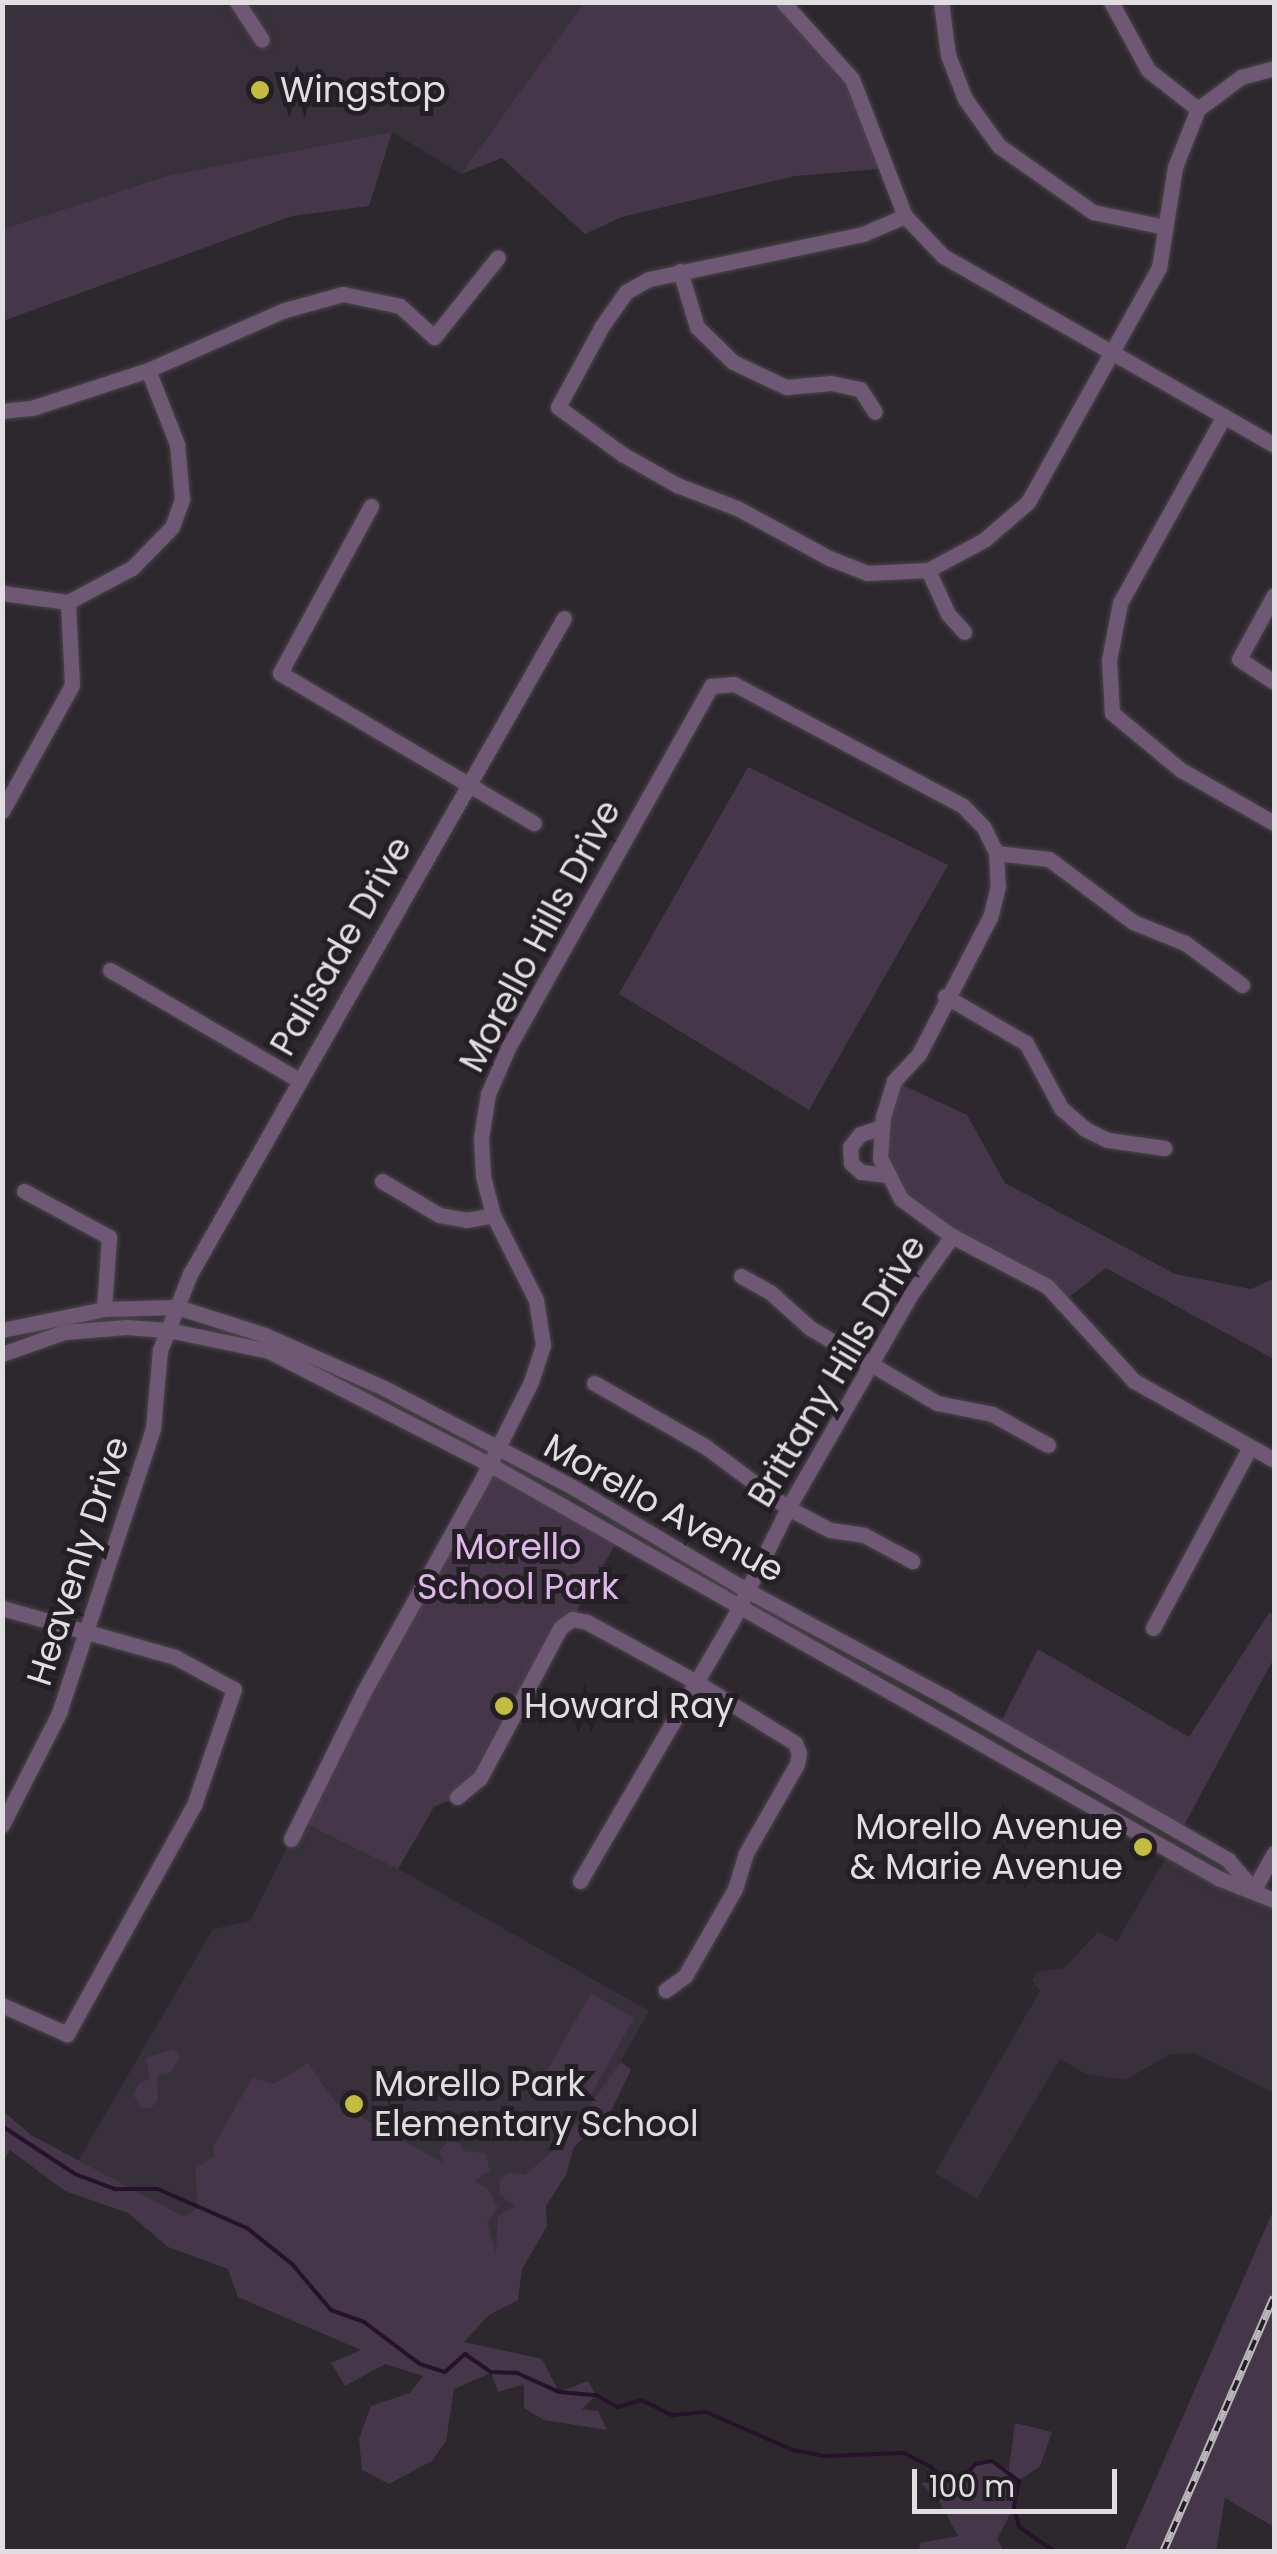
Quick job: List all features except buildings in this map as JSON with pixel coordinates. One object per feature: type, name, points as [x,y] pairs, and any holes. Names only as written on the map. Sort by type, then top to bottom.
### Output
[{"type":"street","points":[[237,2],[262,40]]},
{"type":"street","points":[[783,2],[852,79],[905,216],[942,256],[1274,445]]},
{"type":"street","points":[[941,2],[948,56],[965,99],[999,146],[1093,212],[1165,228]]},
{"type":"street","points":[[1111,2],[1148,70],[1198,109]]},
{"type":"street","points":[[905,216],[863,234],[649,279],[626,292],[558,407],[663,477],[736,508],[829,558],[867,573],[928,570],[984,540],[1028,502],[1158,268],[1175,167],[1198,109],[1241,77],[1274,68]]},
{"type":"street","points":[[2,411],[32,408],[148,370],[285,310],[343,294],[400,306],[434,337],[471,285],[498,256]]},
{"type":"street","points":[[680,270],[697,327],[734,362],[786,388],[831,383],[860,389],[875,412]]},
{"type":"street","points":[[2,594],[68,602],[132,568],[172,527],[182,499],[177,444],[148,370]]},
{"type":"street","points":[[1224,416],[1120,603],[1109,660],[1112,713],[1182,770],[1274,823]]},
{"type":"street","points":[[371,506],[280,673],[534,823]]},
{"type":"street","points":[[928,570],[948,614],[964,632]]},
{"type":"street","points":[[1274,594],[1238,659],[1274,682]]},
{"type":"street","points":[[2,811],[72,685],[68,602]]},
{"type":"street","name":"Palisade Drive","points":[[178,1307],[190,1274],[564,618]]},
{"type":"street","name":"Morello Hills Drive","points":[[291,1839],[363,1693],[490,1464],[531,1382],[543,1345],[536,1300],[494,1215],[482,1176],[488,1094],[508,1046],[712,686],[734,684],[963,806],[984,828],[996,854]]},
{"type":"street","points":[[2,776],[20,784]]},
{"type":"street","points":[[1242,985],[1185,943],[1133,922],[1049,859],[996,854],[998,886],[990,917],[945,996],[919,1054],[894,1081],[882,1127],[880,1158],[901,1199],[952,1236],[1047,1286],[1134,1381],[1274,1460]]},
{"type":"street","points":[[110,970],[299,1080]]},
{"type":"street","points":[[945,996],[1026,1043],[1061,1108],[1085,1129],[1108,1140],[1164,1148]]},
{"type":"street","points":[[882,1127],[860,1134],[850,1147],[851,1163],[861,1172],[889,1176]]},
{"type":"street","points":[[382,1181],[439,1215],[466,1220],[494,1215]]},
{"type":"street","points":[[24,1192],[108,1237],[104,1309]]},
{"type":"street","name":"Brittany Hills Drive","points":[[580,1882],[739,1606],[788,1508],[911,1294],[952,1236]]},
{"type":"street","points":[[741,1276],[770,1292],[810,1328],[937,1403],[992,1414],[1048,1445]]},
{"type":"street","name":"Morello Avenue","points":[[2,1330],[104,1309],[178,1307],[265,1335],[384,1388],[576,1488],[746,1590],[945,1697],[1228,1860],[1254,1889]]},
{"type":"street","name":"Heavenly Drive","points":[[4,1819],[59,1713],[153,1428],[160,1350],[178,1307]]},
{"type":"street","name":"Morello Avenue","points":[[2,1354],[64,1332],[126,1326],[168,1330],[269,1351],[490,1464],[1218,1878],[1274,1900]]},
{"type":"street","points":[[594,1383],[706,1448],[788,1508],[830,1530],[864,1535],[912,1561]]},
{"type":"street","points":[[1153,1628],[1211,1528],[1249,1449]]},
{"type":"street","points":[[2,1608],[175,1657],[234,1690],[194,1805],[67,2034],[2,2005]]},
{"type":"street","points":[[457,1797],[480,1778],[560,1628],[572,1620],[587,1622],[782,1732],[799,1753],[746,1853],[735,1889],[686,1976],[666,1990]]},
{"type":"street","points":[[1254,1889],[1274,1853]]},
{"type":"shaded area","points":[[3,3],[585,3],[461,174],[392,132],[170,175],[3,229]]},
{"type":"shaded area","name":"Morello Park Elementary School","points":[[300,1821],[367,1851],[649,2011],[452,2362],[78,2161],[213,1929],[250,1921]]},
{"type":"shaded area","points":[[1170,1851],[1274,1900],[1274,2093],[1195,2053],[1171,2054],[1125,2080],[1086,2074],[1060,2059],[977,2199],[935,2173],[1040,1991],[1032,1981],[1037,1972],[1064,1968],[1098,1932],[1117,1941]]},
{"type":"green space","points":[[585,2],[783,3],[852,79],[890,168],[795,176],[622,217],[585,234],[502,158],[461,174]]},
{"type":"green space","points":[[392,132],[369,206],[292,216],[3,321],[3,229],[170,175]]},
{"type":"green space","points":[[748,767],[948,865],[809,1110],[619,994]]},
{"type":"green space","points":[[894,1081],[967,1115],[1005,1183],[1175,1274],[1251,1289],[1274,1279],[1274,1359],[1106,1268],[1064,1301],[901,1199],[880,1158]]},
{"type":"green space","name":"Morello School Park","points":[[489,1464],[619,1538],[506,1733],[457,1797],[434,1807],[398,1869],[300,1821]]},
{"type":"green space","points":[[1269,1613],[1274,1615],[1274,1658],[1180,1833],[998,1728],[1038,1649],[1189,1737]]},
{"type":"green space","points":[[591,1993],[634,2018],[589,2098],[545,2074]]},
{"type":"green space","points":[[173,2049],[180,2057],[170,2073],[157,2076],[158,2100],[151,2108],[141,2108],[134,2096],[138,2084],[150,2079],[146,2058]]},
{"type":"green space","points":[[621,2062],[631,2070],[610,2113],[574,2147],[566,2175],[546,2206],[547,2226],[522,2269],[518,2300],[489,2315],[464,2342],[542,2359],[559,2392],[588,2381],[596,2395],[582,2409],[598,2411],[607,2430],[544,2420],[524,2408],[524,2384],[498,2392],[491,2373],[454,2389],[446,2441],[432,2461],[389,2484],[362,2470],[359,2439],[371,2406],[410,2393],[423,2376],[385,2364],[345,2386],[331,2363],[361,2350],[238,2297],[228,2269],[168,2247],[128,2213],[65,2191],[10,2150],[3,2162],[3,2111],[31,2135],[184,2217],[198,2208],[195,2169],[214,2156],[213,2147],[252,2078],[274,2084],[308,2063],[336,2103],[443,2163],[439,2152],[448,2141],[459,2143],[464,2151],[485,2153],[490,2170],[474,2181],[488,2189],[498,2208],[487,2222],[496,2254],[498,2216],[515,2206],[499,2195],[500,2179],[509,2172],[525,2175],[561,2144]]},
{"type":"green space","points":[[1274,2209],[1274,2527],[1225,2498],[1216,2551],[1124,2551]]},
{"type":"green space","points":[[1015,2423],[1052,2432],[1040,2466],[1019,2481],[1014,2507],[997,2539],[1004,2551],[919,2551],[920,2543],[958,2536],[939,2501],[921,2483],[960,2482],[975,2464],[992,2461],[1009,2470]]},
{"type":"waterway","points":[[2,2126],[75,2174],[115,2189],[158,2189],[247,2228],[292,2264],[331,2310],[364,2322],[420,2364],[445,2372],[465,2354],[491,2372],[517,2373],[559,2392],[596,2395],[618,2407],[642,2400],[672,2415],[706,2412],[793,2450],[825,2456],[904,2453],[931,2467],[943,2479],[960,2482],[975,2464],[992,2461],[1019,2481],[1014,2507],[1019,2527],[1054,2551]]},
{"type":"railway","points":[[1163,2552],[1274,2297]]},
{"type":"place","name":"Wingstop","points":[[260,90]]},
{"type":"place","name":"Howard Ray","points":[[504,1706]]},
{"type":"place","name":"Morello Avenue & Marie Avenue","points":[[1143,1847]]},
{"type":"place","name":"Morello Park Elementary School","points":[[354,2104]]}]
